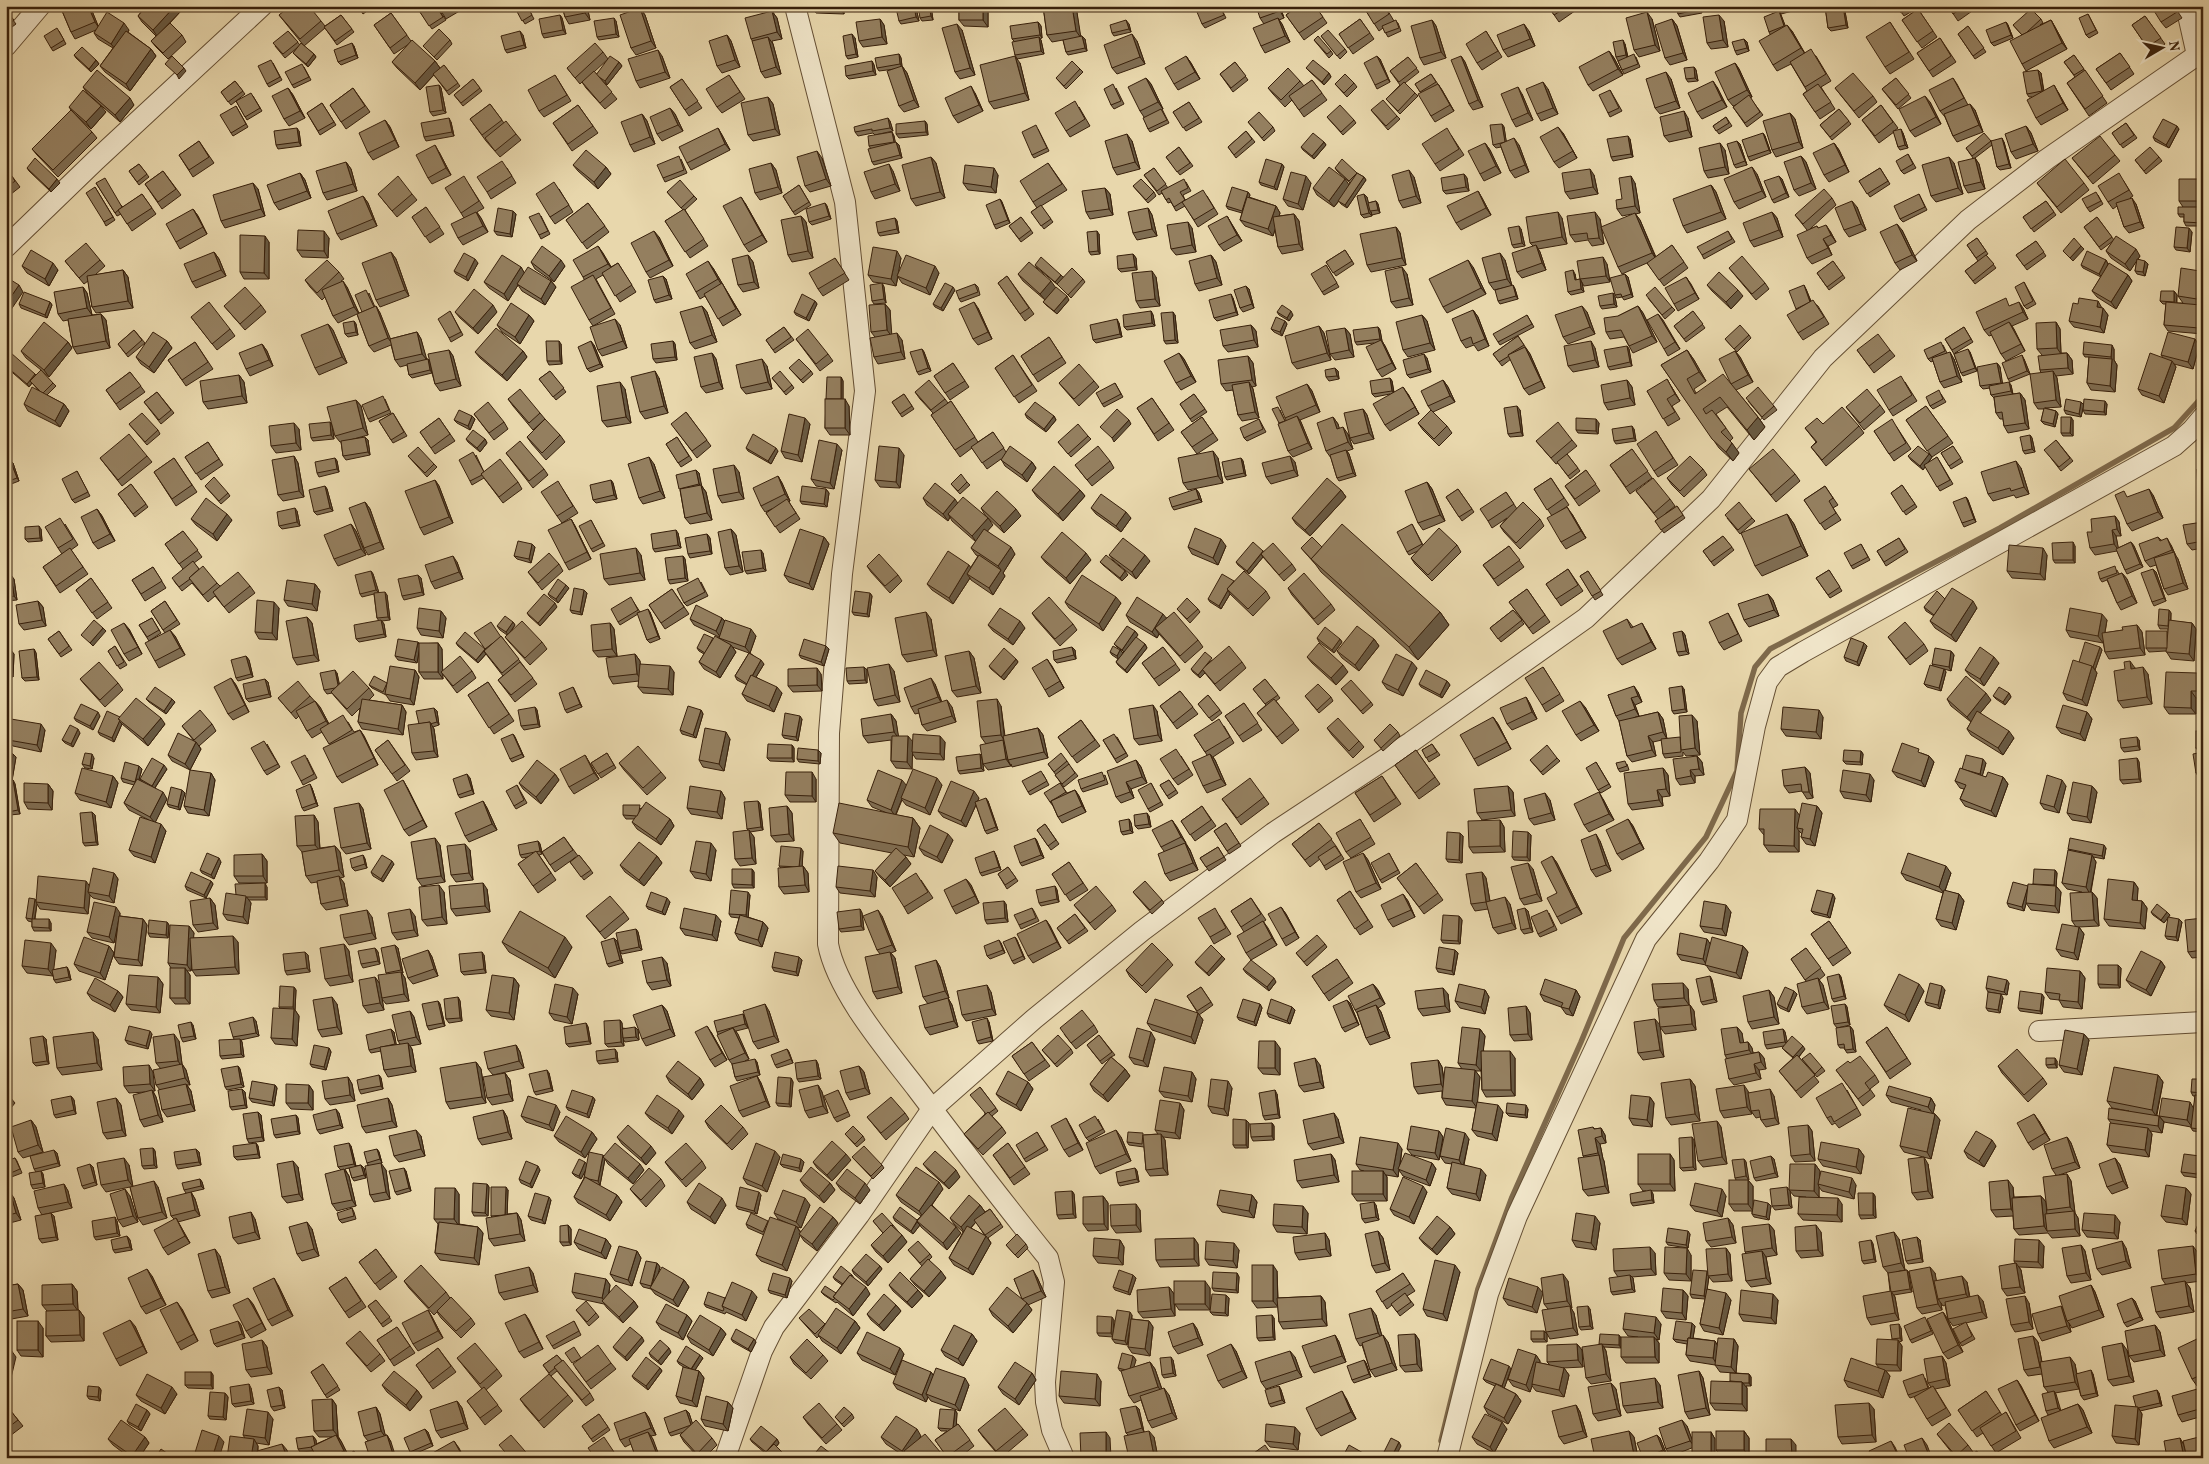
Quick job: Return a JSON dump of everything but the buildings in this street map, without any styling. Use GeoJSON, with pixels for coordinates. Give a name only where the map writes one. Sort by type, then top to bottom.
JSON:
{"type":"FeatureCollection","features":[{"type":"Feature","properties":{"kind":"street"},"geometry":{"type":"LineString","coordinates":[[6,46],[40,6]]}},
{"type":"Feature","properties":{"kind":"street"},"geometry":{"type":"LineString","coordinates":[[6,247],[95,161],[262,6]]}},
{"type":"Feature","properties":{"kind":"street"},"geometry":{"type":"LineString","coordinates":[[795,6],[845,202],[865,391],[842,574],[829,733],[828,944],[837,974],[879,1038],[1048,1258],[1054,1282],[1045,1382],[1046,1402],[1052,1430],[1064,1458]]}},
{"type":"Feature","properties":{"kind":"street"},"geometry":{"type":"LineString","coordinates":[[725,1458],[762,1351],[774,1327],[859,1215],[932,1109],[1034,1019],[1142,931],[1274,833],[1411,742],[1586,618],[1711,499],[1823,358],[1968,220],[2047,159],[2200,53],[2186,6]]}},
{"type":"Feature","properties":{"kind":"street"},"geometry":{"type":"LineString","coordinates":[[1447,1458],[1488,1294],[1517,1216],[1646,939],[1738,820],[1755,726],[1768,682],[1778,667],[2174,446],[2203,417]]}},
{"type":"Feature","properties":{"kind":"street"},"geometry":{"type":"LineString","coordinates":[[2039,1030],[2203,1022]]}},
{"type":"Feature","properties":{"kind":"waterway"},"geometry":{"type":"LineString","coordinates":[[1441,1441],[1478,1289],[1512,1197],[1581,1042],[1624,938],[1706,837],[1737,771],[1741,713],[1755,667],[1770,649],[2000,528],[2174,428],[2203,396]]}}]}
